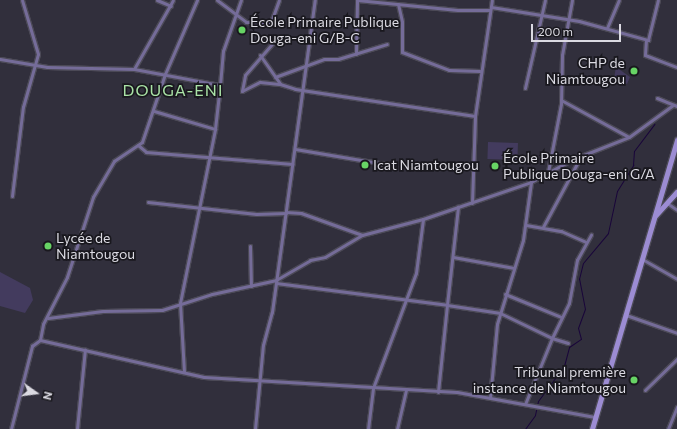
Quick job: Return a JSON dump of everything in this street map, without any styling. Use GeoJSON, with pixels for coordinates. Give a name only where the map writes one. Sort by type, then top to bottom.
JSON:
{"type":"FeatureCollection","features":[{"type":"Feature","properties":{"kind":"main road"},"geometry":{"type":"LineString","coordinates":[[592,429],[677,143]]}},
{"type":"Feature","properties":{"kind":"main road"},"geometry":{"type":"LineString","coordinates":[[656,215],[677,192]]}},
{"type":"Feature","properties":{"kind":"street"},"geometry":{"type":"LineString","coordinates":[[12,196],[23,107],[36,65],[38,51],[22,0]]}},
{"type":"Feature","properties":{"kind":"street"},"geometry":{"type":"LineString","coordinates":[[157,0],[171,6]]}},
{"type":"Feature","properties":{"kind":"street"},"geometry":{"type":"LineString","coordinates":[[134,69],[171,6],[173,0]]}},
{"type":"Feature","properties":{"kind":"street"},"geometry":{"type":"LineString","coordinates":[[11,429],[32,346],[40,340],[48,318],[67,277],[93,197],[114,161],[138,145],[154,111],[164,74],[197,0]]}},
{"type":"Feature","properties":{"kind":"street"},"geometry":{"type":"LineString","coordinates":[[217,0],[246,22],[271,22],[280,0]]}},
{"type":"Feature","properties":{"kind":"street"},"geometry":{"type":"LineString","coordinates":[[184,372],[180,302],[208,159],[216,129],[223,51],[241,0]]}},
{"type":"Feature","properties":{"kind":"street"},"geometry":{"type":"LineString","coordinates":[[255,429],[264,344],[276,282],[315,0]]}},
{"type":"Feature","properties":{"kind":"street"},"geometry":{"type":"LineString","coordinates":[[356,54],[357,0],[398,4],[491,8],[539,14],[607,28],[646,40]]}},
{"type":"Feature","properties":{"kind":"street"},"geometry":{"type":"LineString","coordinates":[[472,204],[475,116],[480,71],[492,0]]}},
{"type":"Feature","properties":{"kind":"street"},"geometry":{"type":"LineString","coordinates":[[525,88],[539,14],[545,0]]}},
{"type":"Feature","properties":{"kind":"street"},"geometry":{"type":"LineString","coordinates":[[548,172],[561,100],[562,55],[572,0]]}},
{"type":"Feature","properties":{"kind":"street"},"geometry":{"type":"LineString","coordinates":[[607,28],[619,0]]}},
{"type":"Feature","properties":{"kind":"street"},"geometry":{"type":"LineString","coordinates":[[658,0],[646,40],[645,55],[677,67]]}},
{"type":"Feature","properties":{"kind":"street"},"geometry":{"type":"LineString","coordinates":[[398,4],[402,22],[402,52],[449,70],[480,71]]}},
{"type":"Feature","properties":{"kind":"street"},"geometry":{"type":"LineString","coordinates":[[272,44],[260,55],[245,74],[242,91],[267,81],[302,90],[475,116]]}},
{"type":"Feature","properties":{"kind":"street"},"geometry":{"type":"LineString","coordinates":[[275,77],[387,44]]}},
{"type":"Feature","properties":{"kind":"street"},"geometry":{"type":"LineString","coordinates":[[260,55],[280,84]]}},
{"type":"Feature","properties":{"kind":"street"},"geometry":{"type":"LineString","coordinates":[[0,59],[36,65],[134,69],[220,85]]}},
{"type":"Feature","properties":{"kind":"street"},"geometry":{"type":"LineString","coordinates":[[657,98],[675,106]]}},
{"type":"Feature","properties":{"kind":"street"},"geometry":{"type":"LineString","coordinates":[[561,100],[629,137]]}},
{"type":"Feature","properties":{"kind":"street"},"geometry":{"type":"LineString","coordinates":[[276,282],[310,260],[325,257],[362,235],[472,204],[531,182],[581,156],[629,137],[675,106]]}},
{"type":"Feature","properties":{"kind":"street"},"geometry":{"type":"LineString","coordinates":[[154,111],[216,129]]}},
{"type":"Feature","properties":{"kind":"street"},"geometry":{"type":"LineString","coordinates":[[138,145],[146,152],[208,159],[293,164]]}},
{"type":"Feature","properties":{"kind":"street"},"geometry":{"type":"LineString","coordinates":[[295,149],[391,165]]}},
{"type":"Feature","properties":{"kind":"street"},"geometry":{"type":"LineString","coordinates":[[543,227],[581,156]]}},
{"type":"Feature","properties":{"kind":"street"},"geometry":{"type":"LineString","coordinates":[[490,398],[500,313],[526,225],[531,182]]}},
{"type":"Feature","properties":{"kind":"street"},"geometry":{"type":"LineString","coordinates":[[148,202],[256,214],[301,213],[362,235]]}},
{"type":"Feature","properties":{"kind":"street"},"geometry":{"type":"LineString","coordinates":[[667,203],[677,210]]}},
{"type":"Feature","properties":{"kind":"street"},"geometry":{"type":"LineString","coordinates":[[438,392],[458,208]]}},
{"type":"Feature","properties":{"kind":"street"},"geometry":{"type":"LineString","coordinates":[[368,429],[373,388],[407,301],[416,273],[422,219]]}},
{"type":"Feature","properties":{"kind":"street"},"geometry":{"type":"LineString","coordinates":[[526,225],[543,227],[586,242]]}},
{"type":"Feature","properties":{"kind":"street"},"geometry":{"type":"LineString","coordinates":[[525,404],[561,317],[569,304],[577,260],[591,235]]}},
{"type":"Feature","properties":{"kind":"street"},"geometry":{"type":"LineString","coordinates":[[250,246],[251,286]]}},
{"type":"Feature","properties":{"kind":"street"},"geometry":{"type":"LineString","coordinates":[[453,256],[514,268]]}},
{"type":"Feature","properties":{"kind":"street"},"geometry":{"type":"LineString","coordinates":[[642,259],[677,279]]}},
{"type":"Feature","properties":{"kind":"street"},"geometry":{"type":"LineString","coordinates":[[48,318],[102,311],[162,310],[180,302],[276,282],[500,313],[552,338],[568,343]]}},
{"type":"Feature","properties":{"kind":"street"},"geometry":{"type":"LineString","coordinates":[[505,294],[561,317]]}},
{"type":"Feature","properties":{"kind":"street"},"geometry":{"type":"LineString","coordinates":[[626,315],[677,333]]}},
{"type":"Feature","properties":{"kind":"street"},"geometry":{"type":"LineString","coordinates":[[40,340],[184,372],[261,380],[438,392],[490,398],[595,417]]}},
{"type":"Feature","properties":{"kind":"street"},"geometry":{"type":"LineString","coordinates":[[77,429],[85,350]]}},
{"type":"Feature","properties":{"kind":"street"},"geometry":{"type":"LineString","coordinates":[[645,390],[677,359]]}},
{"type":"Feature","properties":{"kind":"street"},"geometry":{"type":"LineString","coordinates":[[397,429],[406,390]]}},
{"type":"Feature","properties":{"kind":"street"},"geometry":{"type":"LineString","coordinates":[[668,429],[677,407]]}},
{"type":"Feature","properties":{"kind":"shaded area"},"geometry":{"type":"Polygon","coordinates":[[[616,67],[630,77],[627,84],[614,78],[616,67]]]}},
{"type":"Feature","properties":{"kind":"shaded area"},"geometry":{"type":"Polygon","coordinates":[[[488,142],[518,143],[517,160],[487,159],[488,142]]]}},
{"type":"Feature","properties":{"kind":"shaded area"},"geometry":{"type":"Polygon","coordinates":[[[0,272],[30,288],[33,300],[25,313],[0,306],[0,272]]]}},
{"type":"Feature","properties":{"kind":"waterway"},"geometry":{"type":"LineString","coordinates":[[525,429],[535,415],[538,401],[564,366],[569,347],[581,339],[578,328],[585,309],[579,279],[583,263],[608,233],[617,191],[633,165],[634,151],[654,124]]}},
{"type":"Feature","properties":{"kind":"place","name":"École Primaire Publique Douga-eni G/B-C"},"geometry":{"type":"Point","coordinates":[242,30]}},
{"type":"Feature","properties":{"kind":"place","name":"CHP de Niamtougou"},"geometry":{"type":"Point","coordinates":[634,71]}},
{"type":"Feature","properties":{"kind":"place","name":"Icat Niamtougou"},"geometry":{"type":"Point","coordinates":[365,165]}},
{"type":"Feature","properties":{"kind":"place","name":"École Primaire Publique Douga-eni G/A"},"geometry":{"type":"Point","coordinates":[495,166]}},
{"type":"Feature","properties":{"kind":"place","name":"Lycée de Niamtougou"},"geometry":{"type":"Point","coordinates":[48,246]}},
{"type":"Feature","properties":{"kind":"place","name":"Tribunal première instance de Niamtougou"},"geometry":{"type":"Point","coordinates":[634,380]}},
{"type":"Feature","properties":{"kind":"district","name":"DOUGA-ENI"},"geometry":{"type":"Point","coordinates":[173,90]}}]}
